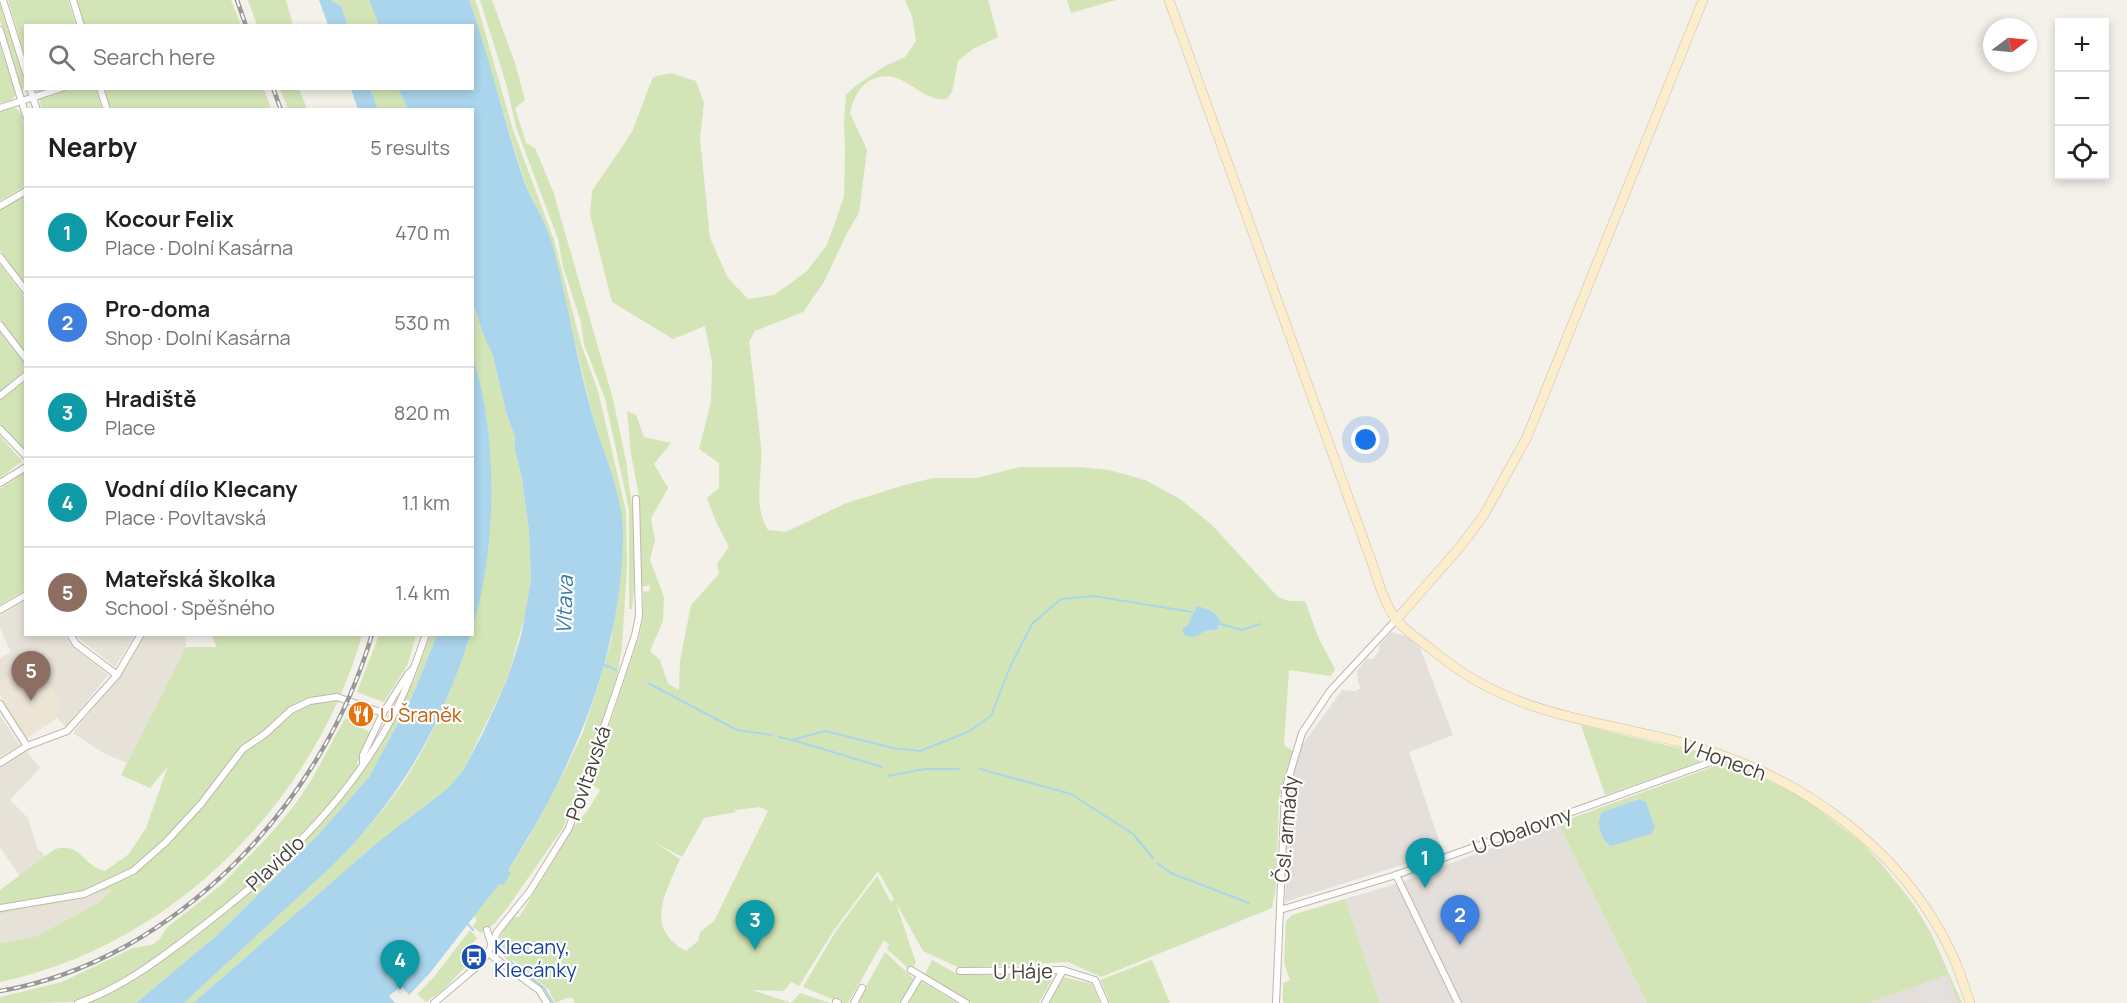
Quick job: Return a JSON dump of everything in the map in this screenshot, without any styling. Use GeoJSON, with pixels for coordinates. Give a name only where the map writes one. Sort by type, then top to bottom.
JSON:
{"type":"FeatureCollection","features":[{"type":"Feature","properties":{"kind":"street"},"geometry":{"type":"LineString","coordinates":[[3,0],[24,67]]}},
{"type":"Feature","properties":{"kind":"street"},"geometry":{"type":"LineString","coordinates":[[73,0],[80,24]]}},
{"type":"Feature","properties":{"kind":"street"},"geometry":{"type":"LineString","coordinates":[[1169,0],[1368,552],[1396,620],[1460,547],[1484,514],[1527,437],[1703,0]]}},
{"type":"Feature","properties":{"kind":"street"},"geometry":{"type":"LineString","coordinates":[[0,30],[24,110]]}},
{"type":"Feature","properties":{"kind":"street"},"geometry":{"type":"LineString","coordinates":[[31,90],[36,108]]}},
{"type":"Feature","properties":{"kind":"street"},"geometry":{"type":"LineString","coordinates":[[0,108],[56,90]]}},
{"type":"Feature","properties":{"kind":"street"},"geometry":{"type":"LineString","coordinates":[[101,90],[106,108]]}},
{"type":"Feature","properties":{"kind":"street"},"geometry":{"type":"LineString","coordinates":[[0,206],[24,192]]}},
{"type":"Feature","properties":{"kind":"street"},"geometry":{"type":"LineString","coordinates":[[0,257],[24,288]]}},
{"type":"Feature","properties":{"kind":"street"},"geometry":{"type":"LineString","coordinates":[[0,325],[24,356]]}},
{"type":"Feature","properties":{"kind":"street"},"geometry":{"type":"LineString","coordinates":[[0,396],[24,377]]}},
{"type":"Feature","properties":{"kind":"street"},"geometry":{"type":"LineString","coordinates":[[0,429],[24,454]]}},
{"type":"Feature","properties":{"kind":"street"},"geometry":{"type":"LineString","coordinates":[[0,483],[24,468]]}},
{"type":"Feature","properties":{"kind":"street","name":"Povltavská"},"geometry":{"type":"LineString","coordinates":[[435,1003],[480,964],[497,932],[530,891],[569,828],[632,646],[639,616],[636,499]]}},
{"type":"Feature","properties":{"kind":"street"},"geometry":{"type":"LineString","coordinates":[[0,610],[24,596]]}},
{"type":"Feature","properties":{"kind":"street","name":"V Honech"},"geometry":{"type":"LineString","coordinates":[[1396,620],[1454,668],[1479,683],[1520,702],[1560,716],[1678,742],[1729,756],[1770,774],[1813,798],[1868,841],[1900,875],[1928,913],[1951,951],[1970,1003]]}},
{"type":"Feature","properties":{"kind":"street","name":"Čsl. armády"},"geometry":{"type":"LineString","coordinates":[[1276,1003],[1285,790],[1302,733],[1330,691],[1396,620]]}},
{"type":"Feature","properties":{"kind":"street"},"geometry":{"type":"LineString","coordinates":[[71,636],[76,644],[117,675]]}},
{"type":"Feature","properties":{"kind":"street"},"geometry":{"type":"LineString","coordinates":[[0,763],[27,746],[67,731],[117,675],[140,636]]}},
{"type":"Feature","properties":{"kind":"street","name":"Plavidlo"},"geometry":{"type":"LineString","coordinates":[[78,1003],[123,983],[166,954],[257,882],[324,816],[363,765],[387,728],[415,668],[425,636]]}},
{"type":"Feature","properties":{"kind":"street","name":"Plavidlo"},"geometry":{"type":"LineString","coordinates":[[363,765],[363,755],[383,713],[408,674],[415,668]]}},
{"type":"Feature","properties":{"kind":"street"},"geometry":{"type":"LineString","coordinates":[[0,908],[84,894],[133,871],[201,804],[243,749],[265,734],[291,710],[310,701],[337,697],[383,713]]}},
{"type":"Feature","properties":{"kind":"street"},"geometry":{"type":"LineString","coordinates":[[0,704],[27,746]]}},
{"type":"Feature","properties":{"kind":"street","name":"U Obalovny"},"geometry":{"type":"LineString","coordinates":[[1280,909],[1396,875],[1729,756]]}},
{"type":"Feature","properties":{"kind":"street"},"geometry":{"type":"LineString","coordinates":[[1396,875],[1458,1003]]}},
{"type":"Feature","properties":{"kind":"street"},"geometry":{"type":"LineString","coordinates":[[487,930],[491,943]]}},
{"type":"Feature","properties":{"kind":"street"},"geometry":{"type":"LineString","coordinates":[[488,952],[539,990],[547,1003]]}},
{"type":"Feature","properties":{"kind":"street"},"geometry":{"type":"LineString","coordinates":[[911,970],[966,1003]]}},
{"type":"Feature","properties":{"kind":"street"},"geometry":{"type":"LineString","coordinates":[[1045,1003],[1063,970]]}},
{"type":"Feature","properties":{"kind":"street","name":"U Háje"},"geometry":{"type":"LineString","coordinates":[[960,971],[1063,970],[1095,980],[1105,1003]]}},
{"type":"Feature","properties":{"kind":"street"},"geometry":{"type":"LineString","coordinates":[[904,1003],[920,976]]}},
{"type":"Feature","properties":{"kind":"street"},"geometry":{"type":"LineString","coordinates":[[854,1003],[862,988]]}},
{"type":"Feature","properties":{"kind":"shaded area"},"geometry":{"type":"Polygon","coordinates":[[[24,602],[24,636],[65,636],[77,650],[108,675],[66,727],[54,715],[56,695],[34,668],[0,682],[0,658],[11,652],[0,628],[0,616],[24,602]]]}},
{"type":"Feature","properties":{"kind":"shaded area"},"geometry":{"type":"Polygon","coordinates":[[[1391,632],[1406,636],[1420,648],[1453,735],[1409,752],[1443,852],[1285,902],[1289,783],[1301,747],[1342,690],[1355,691],[1361,688],[1357,671],[1366,659],[1373,659],[1379,651],[1379,646],[1391,632]]]}},
{"type":"Feature","properties":{"kind":"shaded area"},"geometry":{"type":"Polygon","coordinates":[[[76,636],[134,636],[115,667],[76,636]]]}},
{"type":"Feature","properties":{"kind":"shaded area"},"geometry":{"type":"Polygon","coordinates":[[[143,636],[185,636],[186,647],[127,763],[105,754],[73,733],[122,673],[143,636]]]}},
{"type":"Feature","properties":{"kind":"shaded area"},"geometry":{"type":"Polygon","coordinates":[[[34,668],[56,695],[61,708],[54,714],[57,718],[26,739],[5,708],[0,694],[0,682],[34,668]]]}},
{"type":"Feature","properties":{"kind":"shaded area"},"geometry":{"type":"Polygon","coordinates":[[[0,715],[20,745],[0,757],[0,715]]]}},
{"type":"Feature","properties":{"kind":"shaded area"},"geometry":{"type":"Polygon","coordinates":[[[26,751],[40,768],[10,800],[28,818],[37,848],[46,857],[20,876],[0,847],[0,768],[26,751]]]}},
{"type":"Feature","properties":{"kind":"shaded area"},"geometry":{"type":"Polygon","coordinates":[[[1558,823],[1647,1003],[1380,1003],[1345,899],[1399,883],[1558,823]]]}},
{"type":"Feature","properties":{"kind":"shaded area"},"geometry":{"type":"Polygon","coordinates":[[[114,888],[98,903],[37,936],[0,943],[0,914],[65,902],[114,888]]]}},
{"type":"Feature","properties":{"kind":"shaded area"},"geometry":{"type":"Polygon","coordinates":[[[1948,975],[1958,1003],[1868,1003],[1948,975]]]}},
{"type":"Feature","properties":{"kind":"shaded area"},"geometry":{"type":"Polygon","coordinates":[[[1942,980],[1951,1003],[1925,1003],[1921,992],[1923,987],[1935,981],[1940,985],[1942,980]]]}},
{"type":"Feature","properties":{"kind":"green space"},"geometry":{"type":"Polygon","coordinates":[[[0,0],[24,78],[24,88],[22,89],[0,20],[0,0]]]}},
{"type":"Feature","properties":{"kind":"green space"},"geometry":{"type":"Polygon","coordinates":[[[8,0],[68,0],[76,24],[24,24],[24,53],[8,0]]]}},
{"type":"Feature","properties":{"kind":"green space"},"geometry":{"type":"Polygon","coordinates":[[[74,0],[231,0],[241,24],[84,24],[74,0]]]}},
{"type":"Feature","properties":{"kind":"green space"},"geometry":{"type":"Polygon","coordinates":[[[248,0],[286,0],[293,24],[257,24],[248,0]]]}},
{"type":"Feature","properties":{"kind":"green space"},"geometry":{"type":"Polygon","coordinates":[[[330,0],[369,0],[379,24],[348,24],[341,6],[330,0]]]}},
{"type":"Feature","properties":{"kind":"green space"},"geometry":{"type":"Polygon","coordinates":[[[469,0],[475,0],[479,11],[513,130],[554,240],[581,344],[598,391],[626,511],[627,567],[618,672],[592,753],[563,828],[508,907],[494,924],[481,933],[473,927],[477,920],[474,916],[499,883],[504,885],[511,873],[508,870],[528,839],[565,770],[583,732],[604,666],[612,637],[618,495],[592,414],[550,237],[525,183],[469,0]]]}},
{"type":"Feature","properties":{"kind":"green space"},"geometry":{"type":"Polygon","coordinates":[[[480,0],[492,0],[515,63],[525,100],[515,108],[526,143],[535,148],[553,191],[613,399],[626,461],[634,521],[635,579],[632,609],[629,609],[629,510],[605,399],[584,344],[581,322],[563,267],[558,239],[516,127],[507,87],[480,0]]]}},
{"type":"Feature","properties":{"kind":"green space"},"geometry":{"type":"Polygon","coordinates":[[[905,0],[988,0],[998,37],[973,49],[958,61],[952,92],[947,99],[928,95],[893,77],[884,76],[873,79],[860,89],[850,113],[867,150],[859,213],[824,282],[803,312],[755,331],[749,342],[761,448],[760,510],[768,530],[786,532],[844,504],[933,478],[977,478],[1020,467],[1078,467],[1109,470],[1145,480],[1180,499],[1212,525],[1278,597],[1289,601],[1305,601],[1319,639],[1335,669],[1331,676],[1289,670],[1284,745],[1293,751],[1279,797],[1276,887],[1272,908],[1101,977],[1068,962],[960,968],[923,951],[896,903],[916,963],[910,970],[887,949],[889,945],[884,940],[848,1003],[842,1003],[803,987],[836,931],[877,876],[891,902],[894,899],[878,871],[834,930],[799,986],[791,982],[784,991],[752,990],[791,1003],[574,1003],[573,998],[567,998],[555,1003],[549,990],[513,960],[511,963],[499,945],[501,934],[514,917],[519,917],[575,825],[588,810],[600,790],[590,783],[640,634],[643,618],[643,591],[649,592],[650,585],[642,587],[641,583],[639,496],[631,454],[627,411],[636,415],[644,437],[671,443],[654,464],[668,488],[651,518],[655,540],[650,560],[664,597],[663,621],[650,651],[660,660],[668,684],[679,690],[680,661],[691,605],[719,574],[717,564],[729,547],[707,498],[719,488],[719,463],[699,449],[711,402],[712,362],[705,326],[673,339],[612,302],[590,214],[592,191],[632,132],[653,77],[671,73],[696,81],[704,103],[700,138],[710,238],[728,278],[748,299],[774,295],[806,272],[827,245],[844,197],[846,95],[885,66],[905,57],[916,41],[912,16],[905,0]],[[1198,606],[1187,626],[1182,630],[1194,637],[1206,631],[1219,629],[1218,616],[1211,610],[1198,606]],[[733,805],[736,812],[704,818],[682,857],[654,842],[680,859],[664,897],[662,920],[665,931],[673,942],[686,951],[698,941],[700,932],[714,921],[768,811],[760,807],[736,810],[733,805]]]}},
{"type":"Feature","properties":{"kind":"green space"},"geometry":{"type":"Polygon","coordinates":[[[1067,0],[1116,0],[1071,13],[1067,0]]]}},
{"type":"Feature","properties":{"kind":"green space"},"geometry":{"type":"Polygon","coordinates":[[[0,45],[16,95],[11,100],[0,103],[0,45]]]}},
{"type":"Feature","properties":{"kind":"green space"},"geometry":{"type":"Polygon","coordinates":[[[36,90],[96,90],[102,108],[42,108],[36,90]]]}},
{"type":"Feature","properties":{"kind":"green space"},"geometry":{"type":"Polygon","coordinates":[[[103,90],[264,90],[271,108],[108,108],[103,90]]]}},
{"type":"Feature","properties":{"kind":"green space"},"geometry":{"type":"Polygon","coordinates":[[[280,90],[299,90],[307,108],[288,108],[280,90]]]}},
{"type":"Feature","properties":{"kind":"green space"},"geometry":{"type":"Polygon","coordinates":[[[370,90],[398,90],[408,108],[378,108],[370,90]]]}},
{"type":"Feature","properties":{"kind":"green space"},"geometry":{"type":"Polygon","coordinates":[[[15,108],[23,121],[24,187],[0,201],[0,112],[15,108]]]}},
{"type":"Feature","properties":{"kind":"green space"},"geometry":{"type":"Polygon","coordinates":[[[24,196],[24,284],[0,250],[0,210],[24,196]]]}},
{"type":"Feature","properties":{"kind":"green space"},"geometry":{"type":"Polygon","coordinates":[[[0,264],[24,297],[24,353],[0,319],[0,264]]]}},
{"type":"Feature","properties":{"kind":"green space"},"geometry":{"type":"Polygon","coordinates":[[[474,306],[493,356],[506,412],[515,437],[515,450],[522,478],[529,531],[531,581],[527,608],[507,680],[464,769],[448,788],[378,842],[193,1003],[184,1003],[335,862],[367,828],[397,792],[436,722],[458,671],[470,636],[474,636],[474,621],[489,527],[489,447],[483,397],[474,361],[474,306]]]}},
{"type":"Feature","properties":{"kind":"green space"},"geometry":{"type":"Polygon","coordinates":[[[0,328],[24,360],[24,373],[0,393],[0,328]]]}},
{"type":"Feature","properties":{"kind":"green space"},"geometry":{"type":"Polygon","coordinates":[[[24,379],[24,450],[0,424],[0,399],[24,379]]]}},
{"type":"Feature","properties":{"kind":"green space"},"geometry":{"type":"Polygon","coordinates":[[[0,436],[22,461],[0,478],[0,436]]]}},
{"type":"Feature","properties":{"kind":"green space"},"geometry":{"type":"Polygon","coordinates":[[[24,473],[24,591],[0,605],[0,489],[24,473]]]}},
{"type":"Feature","properties":{"kind":"green space"},"geometry":{"type":"Polygon","coordinates":[[[212,636],[362,636],[340,696],[310,755],[272,809],[228,858],[178,900],[123,936],[63,964],[0,982],[0,943],[37,936],[98,903],[113,889],[65,902],[0,914],[0,890],[55,849],[64,848],[76,851],[91,864],[105,871],[129,854],[146,828],[168,766],[150,788],[121,775],[186,647],[217,647],[212,636]]]}},
{"type":"Feature","properties":{"kind":"green space"},"geometry":{"type":"Polygon","coordinates":[[[379,636],[416,636],[408,664],[384,702],[357,692],[379,636]]]}},
{"type":"Feature","properties":{"kind":"green space"},"geometry":{"type":"Polygon","coordinates":[[[430,636],[437,636],[412,697],[369,777],[318,835],[216,936],[136,1003],[86,1003],[118,989],[197,936],[309,835],[366,767],[414,680],[430,636]]]}},
{"type":"Feature","properties":{"kind":"green space"},"geometry":{"type":"Polygon","coordinates":[[[345,718],[369,732],[377,720],[357,763],[359,768],[288,847],[210,918],[134,973],[95,995],[73,1002],[0,1003],[0,997],[62,982],[133,948],[152,945],[160,939],[166,928],[220,886],[266,839],[294,806],[312,779],[345,718]]]}},
{"type":"Feature","properties":{"kind":"green space"},"geometry":{"type":"Polygon","coordinates":[[[1581,725],[1700,753],[1699,762],[1605,795],[1581,725]]]}},
{"type":"Feature","properties":{"kind":"green space"},"geometry":{"type":"Polygon","coordinates":[[[1729,761],[1804,798],[1862,843],[1915,906],[1931,933],[1962,1003],[1958,1003],[1948,975],[1868,1003],[1647,1003],[1558,823],[1729,761]],[[1639,799],[1602,812],[1599,826],[1607,844],[1611,846],[1655,827],[1646,802],[1639,799]]]}},
{"type":"Feature","properties":{"kind":"green space"},"geometry":{"type":"Polygon","coordinates":[[[1345,899],[1380,1003],[1283,1003],[1283,983],[1290,980],[1284,963],[1286,921],[1292,915],[1345,899]]]}},
{"type":"Feature","properties":{"kind":"green space"},"geometry":{"type":"Polygon","coordinates":[[[470,930],[477,938],[466,951],[474,958],[443,990],[426,1002],[417,994],[433,978],[470,930]]]}},
{"type":"Feature","properties":{"kind":"green space"},"geometry":{"type":"Polygon","coordinates":[[[885,952],[914,979],[901,1003],[857,1003],[885,952]]]}},
{"type":"Feature","properties":{"kind":"green space"},"geometry":{"type":"Polygon","coordinates":[[[932,960],[959,975],[1048,974],[1053,978],[1039,1003],[972,1003],[952,992],[953,989],[951,991],[924,976],[932,960]]]}},
{"type":"Feature","properties":{"kind":"green space"},"geometry":{"type":"Polygon","coordinates":[[[1152,960],[1170,1003],[1110,1003],[1100,980],[1152,960]]]}},
{"type":"Feature","properties":{"kind":"green space"},"geometry":{"type":"Polygon","coordinates":[[[1063,977],[1092,984],[1100,1003],[1049,1003],[1063,977]]]}},
{"type":"Feature","properties":{"kind":"green space"},"geometry":{"type":"Polygon","coordinates":[[[920,981],[958,1003],[907,1003],[920,981]]]}},
{"type":"Feature","properties":{"kind":"green space"},"geometry":{"type":"Polygon","coordinates":[[[800,993],[830,1003],[791,1003],[800,993]]]}},
{"type":"Feature","properties":{"kind":"water"},"geometry":{"type":"Polygon","coordinates":[[[319,0],[330,0],[341,6],[348,24],[328,24],[319,0]]]}},
{"type":"Feature","properties":{"kind":"water","name":"Vltava"},"geometry":{"type":"Polygon","coordinates":[[[369,0],[469,0],[524,181],[551,240],[586,392],[620,503],[623,534],[614,624],[603,667],[573,751],[532,832],[508,870],[511,873],[504,885],[499,884],[430,973],[409,995],[401,986],[389,996],[395,1003],[193,1003],[378,842],[448,788],[464,769],[483,733],[507,680],[521,636],[531,581],[529,531],[522,478],[515,450],[515,437],[506,412],[493,356],[474,306],[474,108],[408,108],[398,90],[474,90],[474,24],[379,24],[369,0]]]}},
{"type":"Feature","properties":{"kind":"water"},"geometry":{"type":"Polygon","coordinates":[[[351,90],[370,90],[378,108],[358,108],[351,90]]]}},
{"type":"Feature","properties":{"kind":"water"},"geometry":{"type":"Polygon","coordinates":[[[474,361],[487,421],[490,456],[490,526],[481,594],[474,622],[474,361]]]}},
{"type":"Feature","properties":{"kind":"water"},"geometry":{"type":"Polygon","coordinates":[[[1198,606],[1215,614],[1220,620],[1219,629],[1206,631],[1194,637],[1184,635],[1182,629],[1187,625],[1198,606]]]}},
{"type":"Feature","properties":{"kind":"water"},"geometry":{"type":"Polygon","coordinates":[[[437,636],[470,636],[447,699],[433,729],[400,785],[359,838],[184,1003],[136,1003],[216,936],[318,835],[369,777],[412,697],[437,636]]]}},
{"type":"Feature","properties":{"kind":"water"},"geometry":{"type":"Polygon","coordinates":[[[1639,799],[1646,802],[1655,827],[1651,834],[1611,846],[1607,844],[1600,831],[1599,821],[1602,812],[1639,799]]]}},
{"type":"Feature","properties":{"kind":"waterway"},"geometry":{"type":"LineString","coordinates":[[779,737],[792,740],[825,731],[893,748],[920,751],[968,732],[991,716],[1010,667],[1032,624],[1061,599],[1094,596],[1192,612]]}},
{"type":"Feature","properties":{"kind":"waterway"},"geometry":{"type":"LineString","coordinates":[[1220,624],[1242,630],[1260,624]]}},
{"type":"Feature","properties":{"kind":"waterway"},"geometry":{"type":"LineString","coordinates":[[602,664],[616,670]]}},
{"type":"Feature","properties":{"kind":"waterway"},"geometry":{"type":"LineString","coordinates":[[648,683],[737,730],[772,735]]}},
{"type":"Feature","properties":{"kind":"waterway"},"geometry":{"type":"LineString","coordinates":[[793,740],[882,767]]}},
{"type":"Feature","properties":{"kind":"waterway"},"geometry":{"type":"LineString","coordinates":[[888,776],[925,769],[959,769]]}},
{"type":"Feature","properties":{"kind":"waterway"},"geometry":{"type":"LineString","coordinates":[[980,769],[1071,794],[1133,834],[1153,858]]}},
{"type":"Feature","properties":{"kind":"waterway"},"geometry":{"type":"LineString","coordinates":[[1157,863],[1171,873],[1249,903]]}},
{"type":"Feature","properties":{"kind":"waterway"},"geometry":{"type":"LineString","coordinates":[[467,923],[473,930]]}},
{"type":"Feature","properties":{"kind":"waterway"},"geometry":{"type":"LineString","coordinates":[[511,962],[544,988],[553,1003]]}},
{"type":"Feature","properties":{"kind":"railway"},"geometry":{"type":"LineString","coordinates":[[237,0],[245,24]]}},
{"type":"Feature","properties":{"kind":"railway"},"geometry":{"type":"LineString","coordinates":[[274,90],[280,108]]}},
{"type":"Feature","properties":{"kind":"railway"},"geometry":{"type":"LineString","coordinates":[[0,991],[65,974],[126,946],[182,909],[234,864],[280,813],[318,756],[349,696],[371,636]]}},
{"type":"Feature","properties":{"kind":"place","name":"Mateřská školka"},"geometry":{"type":"Point","coordinates":[31,701]}},
{"type":"Feature","properties":{"kind":"place","name":"U Šraněk"},"geometry":{"type":"Point","coordinates":[361,714]}},
{"type":"Feature","properties":{"kind":"place","name":"Kocour Felix"},"geometry":{"type":"Point","coordinates":[1425,888]}},
{"type":"Feature","properties":{"kind":"place","name":"Pro-doma"},"geometry":{"type":"Point","coordinates":[1460,945]}},
{"type":"Feature","properties":{"kind":"place","name":"Hradiště"},"geometry":{"type":"Point","coordinates":[755,950]}},
{"type":"Feature","properties":{"kind":"place","name":"Klecany, Klecánky"},"geometry":{"type":"Point","coordinates":[474,957]}},
{"type":"Feature","properties":{"kind":"place","name":"Vodní dílo Klecany"},"geometry":{"type":"Point","coordinates":[400,990]}}]}
